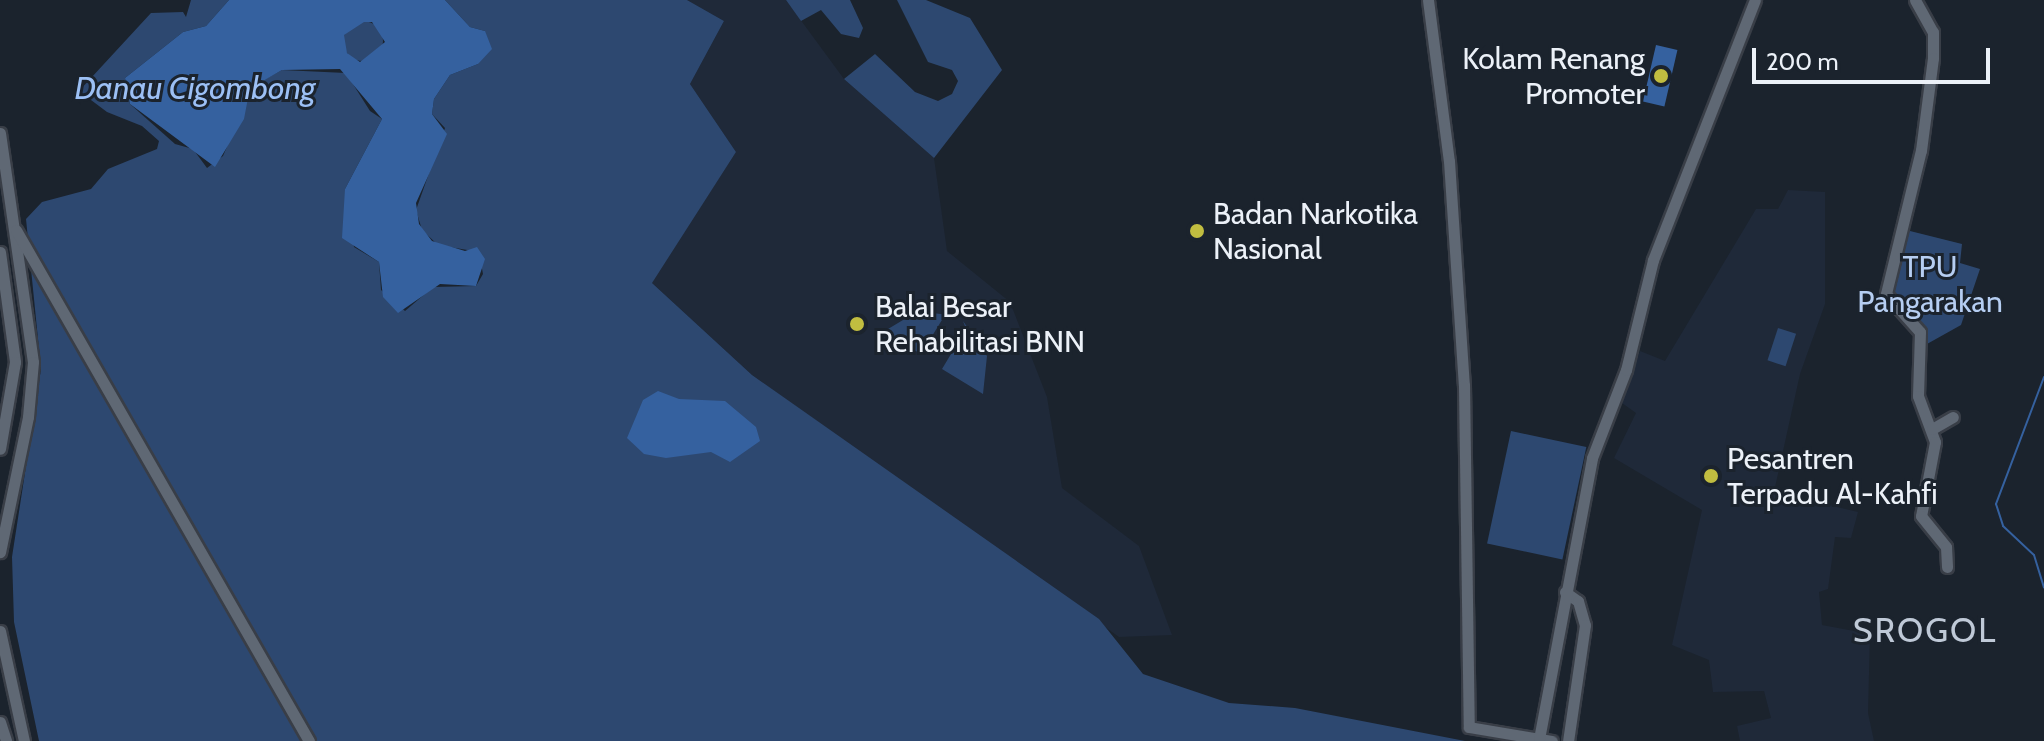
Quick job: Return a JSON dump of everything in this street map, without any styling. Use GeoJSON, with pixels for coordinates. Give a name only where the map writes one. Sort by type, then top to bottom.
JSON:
{"type":"FeatureCollection","features":[{"type":"Feature","properties":{"kind":"street"},"geometry":{"type":"LineString","coordinates":[[1428,0],[1449,161],[1464,385],[1469,727],[1546,740],[1565,592],[1592,458],[1626,370],[1650,271],[1755,0]]}},
{"type":"Feature","properties":{"kind":"street"},"geometry":{"type":"LineString","coordinates":[[1915,0],[1933,32],[1933,58],[1921,150],[1886,294],[1919,327],[1918,396],[1932,429],[1921,516],[1946,547],[1947,567]]}},
{"type":"Feature","properties":{"kind":"street"},"geometry":{"type":"LineString","coordinates":[[0,133],[16,230],[32,390],[0,552]]}},
{"type":"Feature","properties":{"kind":"street"},"geometry":{"type":"LineString","coordinates":[[16,230],[309,741]]}},
{"type":"Feature","properties":{"kind":"street"},"geometry":{"type":"LineString","coordinates":[[0,252],[15,362],[0,449]]}},
{"type":"Feature","properties":{"kind":"street"},"geometry":{"type":"LineString","coordinates":[[1932,429],[1953,417]]}},
{"type":"Feature","properties":{"kind":"street"},"geometry":{"type":"LineString","coordinates":[[1565,592],[1578,601],[1585,625],[1568,741]]}},
{"type":"Feature","properties":{"kind":"street"},"geometry":{"type":"LineString","coordinates":[[0,631],[24,741]]}},
{"type":"Feature","properties":{"kind":"street"},"geometry":{"type":"LineString","coordinates":[[0,722],[6,741]]}},
{"type":"Feature","properties":{"kind":"shaded area","name":"Balai Besar Rehabilitasi BNN"},"geometry":{"type":"Polygon","coordinates":[[[687,0],[786,0],[844,79],[934,158],[947,251],[1010,302],[1047,397],[1062,488],[1139,546],[1172,635],[1119,637],[752,375],[651,282],[736,152],[690,84],[724,21],[687,0]]]}},
{"type":"Feature","properties":{"kind":"shaded area","name":"Pesantren Terpadu Al-Kahfi"},"geometry":{"type":"Polygon","coordinates":[[[1788,190],[1825,192],[1825,304],[1800,374],[1774,492],[1858,512],[1851,538],[1835,537],[1828,589],[1819,592],[1822,625],[1870,634],[1868,713],[1874,741],[1740,741],[1737,726],[1771,718],[1764,691],[1713,692],[1709,660],[1672,645],[1702,510],[1614,458],[1636,413],[1622,403],[1640,351],[1665,361],[1756,209],[1778,209],[1788,190]]]}},
{"type":"Feature","properties":{"kind":"green space"},"geometry":{"type":"Polygon","coordinates":[[[191,0],[229,0],[206,26],[183,32],[125,78],[130,104],[175,144],[193,149],[207,168],[223,156],[248,98],[262,81],[282,70],[346,73],[370,111],[382,119],[345,189],[354,247],[379,262],[381,290],[405,311],[433,287],[476,286],[483,274],[479,252],[438,245],[422,230],[416,210],[445,128],[432,114],[434,99],[450,75],[478,64],[485,31],[470,27],[445,0],[687,0],[724,21],[690,84],[736,152],[652,283],[752,375],[1099,619],[1143,674],[1229,703],[1295,708],[1465,741],[39,741],[14,622],[12,557],[41,369],[26,219],[42,202],[91,189],[108,169],[157,149],[159,141],[142,126],[107,112],[79,91],[151,13],[183,12],[186,17],[191,0]]]}},
{"type":"Feature","properties":{"kind":"green space"},"geometry":{"type":"Polygon","coordinates":[[[786,0],[850,0],[863,28],[859,38],[841,34],[821,10],[801,21],[786,0]]]}},
{"type":"Feature","properties":{"kind":"green space"},"geometry":{"type":"Polygon","coordinates":[[[897,0],[926,0],[970,18],[1002,70],[934,158],[844,79],[875,54],[915,92],[938,101],[952,94],[958,81],[952,70],[928,62],[897,0]]]}},
{"type":"Feature","properties":{"kind":"green space"},"geometry":{"type":"Polygon","coordinates":[[[363,21],[377,27],[383,41],[377,55],[363,61],[349,55],[343,41],[349,27],[363,21]]]}},
{"type":"Feature","properties":{"kind":"green space","name":"TPU Pangarakan"},"geometry":{"type":"Polygon","coordinates":[[[1906,230],[1962,244],[1960,263],[1980,269],[1961,325],[1927,344],[1895,307],[1892,286],[1906,230]]]}},
{"type":"Feature","properties":{"kind":"green space"},"geometry":{"type":"Polygon","coordinates":[[[918,311],[955,316],[945,315],[921,354],[883,332],[918,311]]]}},
{"type":"Feature","properties":{"kind":"green space"},"geometry":{"type":"Polygon","coordinates":[[[963,321],[987,356],[983,394],[942,369],[966,329],[963,321]]]}},
{"type":"Feature","properties":{"kind":"green space"},"geometry":{"type":"Polygon","coordinates":[[[1778,328],[1796,334],[1786,366],[1767,360],[1778,328]]]}},
{"type":"Feature","properties":{"kind":"green space"},"geometry":{"type":"Polygon","coordinates":[[[1511,431],[1586,447],[1562,559],[1487,543],[1511,431]]]}},
{"type":"Feature","properties":{"kind":"water","name":"Danau Cigombong"},"geometry":{"type":"Polygon","coordinates":[[[229,0],[445,0],[470,27],[485,31],[492,49],[478,64],[450,75],[434,99],[432,114],[447,134],[416,203],[419,224],[432,241],[465,251],[477,247],[485,259],[476,286],[440,284],[398,313],[383,297],[379,262],[342,238],[345,189],[382,119],[340,69],[282,70],[263,81],[248,98],[244,119],[215,167],[130,104],[125,78],[183,32],[206,26],[229,0]],[[364,22],[344,35],[347,53],[360,62],[385,42],[372,22],[364,22]]]}},
{"type":"Feature","properties":{"kind":"water","name":"Kolam Renang Promoter"},"geometry":{"type":"Polygon","coordinates":[[[1656,45],[1677,50],[1664,106],[1643,102],[1656,45]]]}},
{"type":"Feature","properties":{"kind":"water"},"geometry":{"type":"Polygon","coordinates":[[[658,391],[679,399],[725,401],[756,427],[760,441],[730,462],[711,452],[666,458],[644,454],[627,438],[643,400],[658,391]]]}},
{"type":"Feature","properties":{"kind":"waterway"},"geometry":{"type":"LineString","coordinates":[[2044,377],[1996,504],[2003,526],[2034,555],[2044,587]]}},
{"type":"Feature","properties":{"kind":"place","name":"Kolam Renang Promoter"},"geometry":{"type":"Point","coordinates":[1661,76]}},
{"type":"Feature","properties":{"kind":"place","name":"Badan Narkotika Nasional"},"geometry":{"type":"Point","coordinates":[1197,231]}},
{"type":"Feature","properties":{"kind":"place","name":"Balai Besar Rehabilitasi BNN"},"geometry":{"type":"Point","coordinates":[857,324]}},
{"type":"Feature","properties":{"kind":"place","name":"Pesantren Terpadu Al-Kahfi"},"geometry":{"type":"Point","coordinates":[1711,476]}},
{"type":"Feature","properties":{"kind":"district","name":"SROGOL"},"geometry":{"type":"Point","coordinates":[1925,631]}}]}
